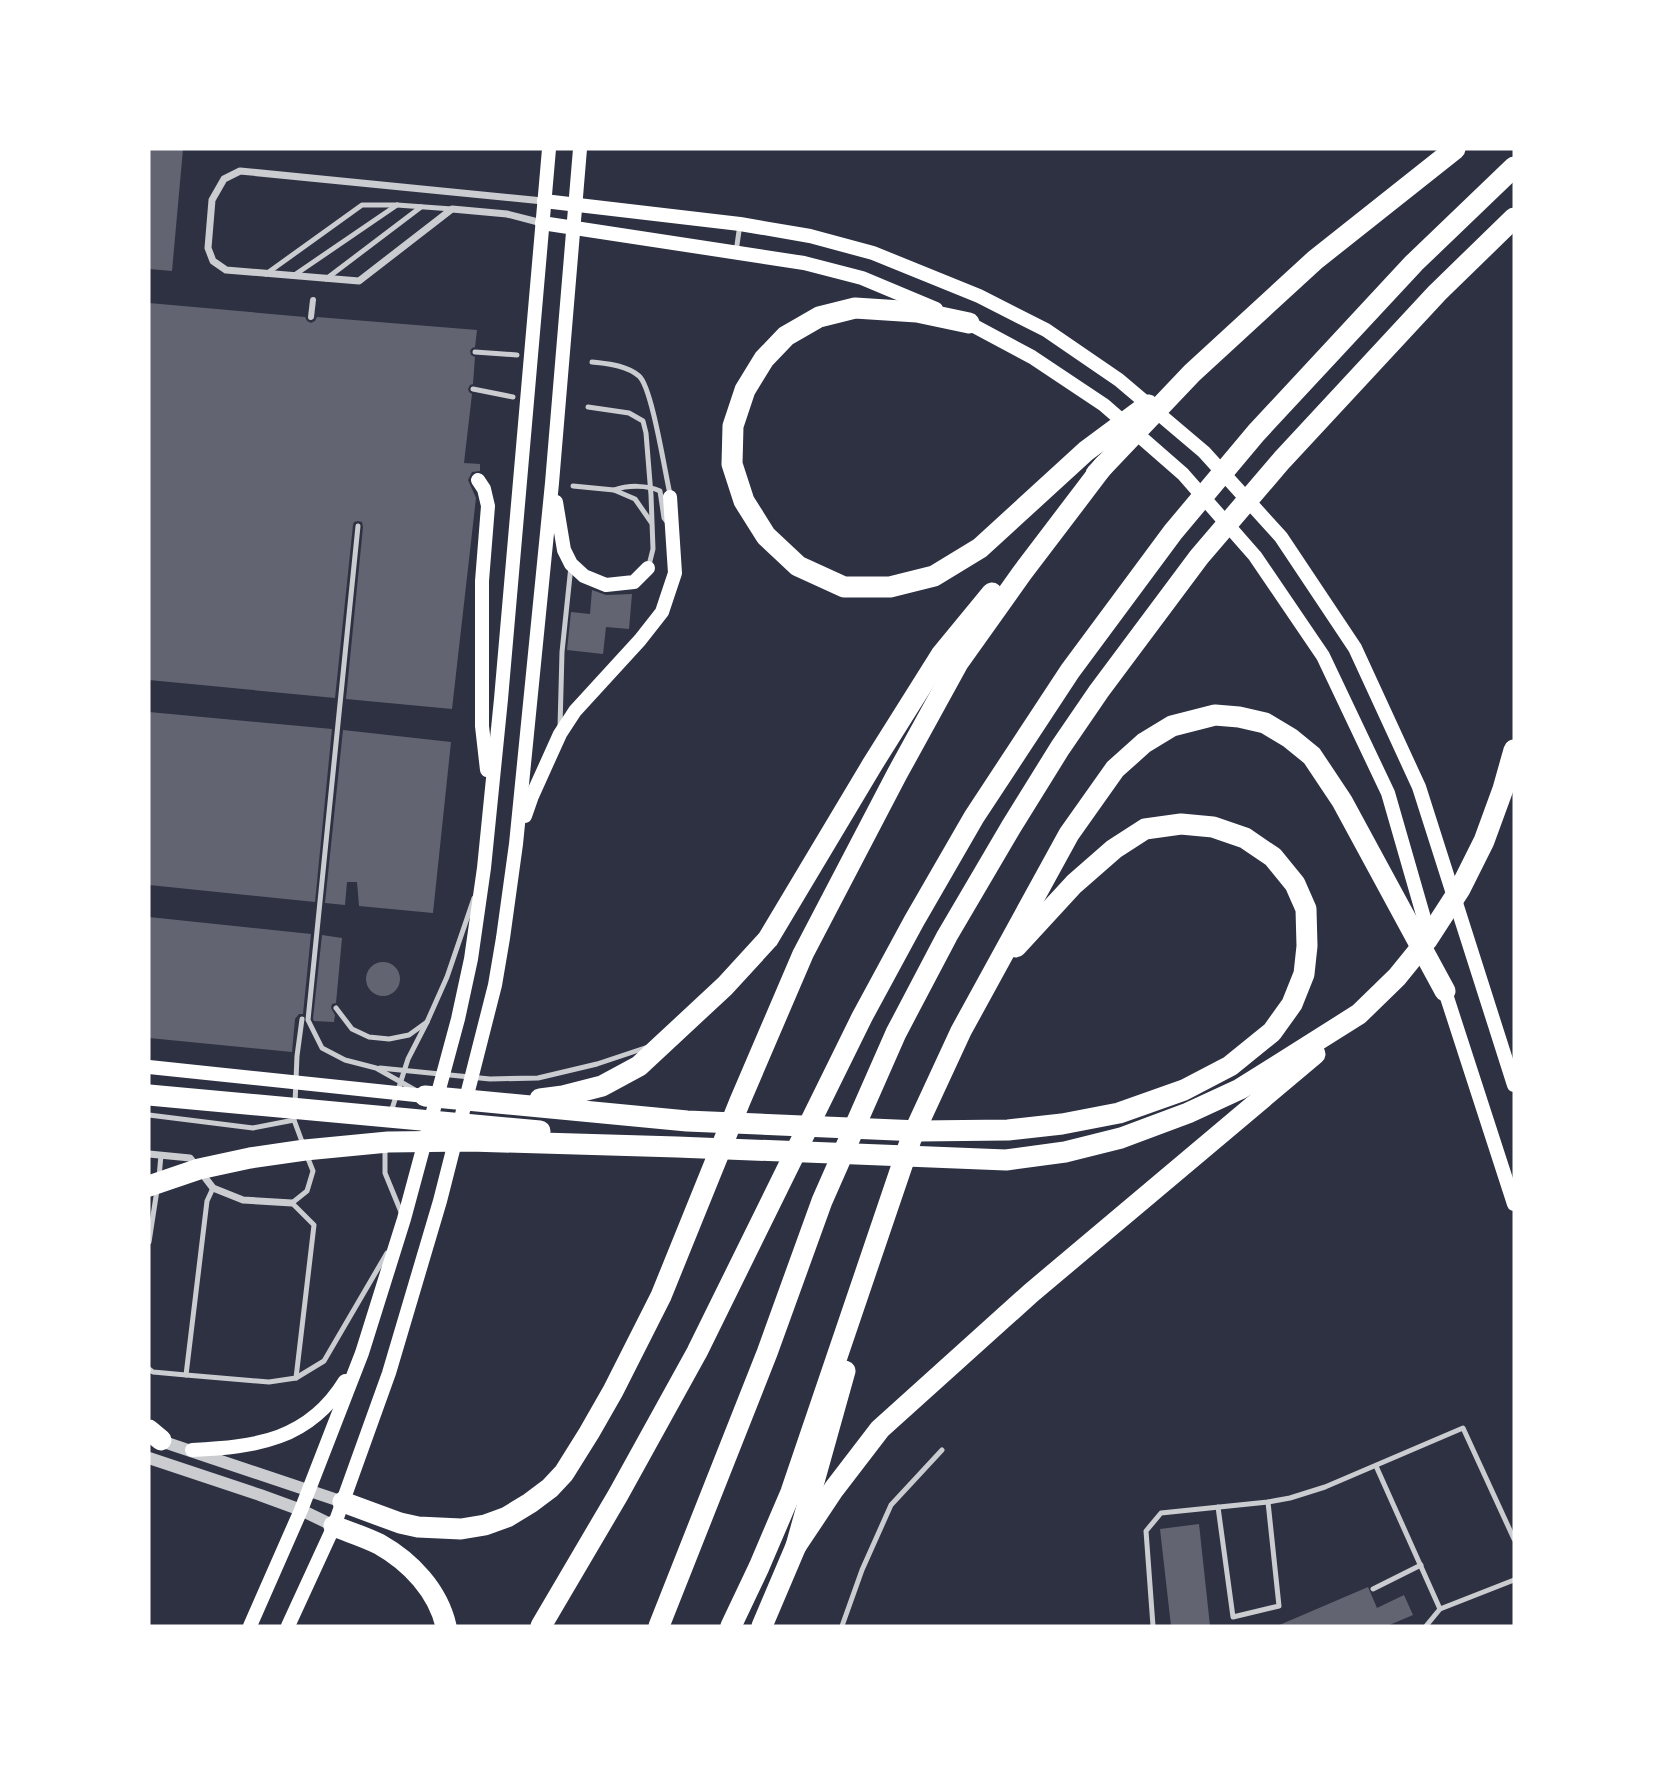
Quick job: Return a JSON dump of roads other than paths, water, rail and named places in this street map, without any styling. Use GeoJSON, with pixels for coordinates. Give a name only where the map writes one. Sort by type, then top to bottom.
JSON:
{"type":"FeatureCollection","features":[{"type":"Feature","properties":{"kind":"highway"},"geometry":{"type":"LineString","coordinates":[[507,1104],[563,1096],[602,1086],[639,1066],[725,986],[768,939],[941,655],[1033,543],[1192,373],[1315,260],[1455,149]]}},
{"type":"Feature","properties":{"kind":"highway"},"geometry":{"type":"LineString","coordinates":[[541,1626],[618,1495],[696,1352],[862,1017],[967,829],[1070,671],[1173,532],[1256,433],[1414,263],[1514,167]]}},
{"type":"Feature","properties":{"kind":"highway"},"geometry":{"type":"LineString","coordinates":[[659,1626],[767,1353],[822,1201],[897,1033],[947,936],[1060,748],[1099,691],[1199,558],[1282,460],[1437,293],[1514,218]]}},
{"type":"Feature","properties":{"kind":"highway"},"geometry":{"type":"LineString","coordinates":[[970,323],[917,312],[855,308],[819,317],[786,336],[764,359],[745,390],[733,426],[732,464],[744,501],[766,536],[798,566],[844,587],[890,587],[934,576],[980,548],[1086,451],[1192,373]]}},
{"type":"Feature","properties":{"kind":"highway"},"geometry":{"type":"LineString","coordinates":[[343,1502],[400,1523],[418,1527],[461,1529],[485,1525],[507,1517],[550,1488],[564,1473],[613,1391],[661,1296],[803,954],[903,762],[958,663],[1104,465]]}},
{"type":"Feature","properties":{"kind":"highway"},"geometry":{"type":"LineString","coordinates":[[731,1626],[760,1567],[791,1492],[911,1139],[961,1031],[1069,834],[1115,769],[1144,743],[1172,726],[1215,715],[1265,723],[1312,756],[1342,801],[1445,991]]}},
{"type":"Feature","properties":{"kind":"highway"},"geometry":{"type":"LineString","coordinates":[[796,1546],[834,1489],[880,1429],[1031,1293],[1302,1066],[1397,977],[1427,940],[1460,889],[1484,841],[1514,750]]}},
{"type":"Feature","properties":{"kind":"highway"},"geometry":{"type":"LineString","coordinates":[[425,1096],[687,1121],[919,1131],[1008,1130],[1048,1126],[1119,1112],[1184,1090],[1230,1066],[1272,1032],[1292,1004],[1304,974],[1307,946],[1306,909],[1295,884],[1273,857],[1245,838],[1213,827],[1181,824],[1145,829],[1114,849],[1074,884],[993,973]]}},
{"type":"Feature","properties":{"kind":"highway"},"geometry":{"type":"LineString","coordinates":[[149,1095],[526,1137],[677,1147],[1006,1160],[1065,1152],[1121,1138],[1188,1113],[1240,1089],[1359,1014]]}},
{"type":"Feature","properties":{"kind":"highway"},"geometry":{"type":"LineString","coordinates":[[149,1186],[166,1179],[250,1158],[305,1150],[388,1142],[526,1137]]}},
{"type":"Feature","properties":{"kind":"highway"},"geometry":{"type":"LineString","coordinates":[[762,1626],[796,1546],[844,1380],[867,1273]]}},
{"type":"Feature","properties":{"kind":"highway"},"geometry":{"type":"LineString","coordinates":[[334,1526],[379,1544],[419,1575],[433,1593],[446,1626]]}},
{"type":"Feature","properties":{"kind":"main road"},"geometry":{"type":"LineString","coordinates":[[250,1626],[301,1510],[362,1353],[404,1219],[458,1019],[471,959],[484,869],[502,685],[549,149]]}},
{"type":"Feature","properties":{"kind":"main road"},"geometry":{"type":"LineString","coordinates":[[288,1626],[334,1526],[389,1373],[443,1188],[495,985],[516,844],[552,483],[580,149]]}},
{"type":"Feature","properties":{"kind":"main road"},"geometry":{"type":"LineString","coordinates":[[544,201],[740,224],[810,236],[873,253],[979,296],[1046,330],[1119,380],[1204,452],[1281,537],[1355,648],[1419,787],[1514,1085]]}},
{"type":"Feature","properties":{"kind":"main road"},"geometry":{"type":"LineString","coordinates":[[542,223],[804,263],[862,278],[970,323],[1032,357],[1104,405],[1183,474],[1255,556],[1323,656],[1388,793],[1445,991],[1514,1204]]}},
{"type":"Feature","properties":{"kind":"main road"},"geometry":{"type":"LineString","coordinates":[[478,480],[484,489],[488,506],[482,581],[482,726],[490,800]]}},
{"type":"Feature","properties":{"kind":"main road"},"geometry":{"type":"LineString","coordinates":[[552,483],[564,550],[571,564],[584,576],[606,585],[634,582],[648,568]]}},
{"type":"Feature","properties":{"kind":"main road"},"geometry":{"type":"LineString","coordinates":[[516,844],[532,796],[560,734],[575,711],[662,612],[675,573],[670,497]]}},
{"type":"Feature","properties":{"kind":"main road"},"geometry":{"type":"LineString","coordinates":[[149,1067],[425,1096]]}},
{"type":"Feature","properties":{"kind":"main road"},"geometry":{"type":"LineString","coordinates":[[192,1450],[253,1445],[279,1437],[303,1425],[322,1411],[337,1394],[362,1353]]}},
{"type":"Feature","properties":{"kind":"street"},"geometry":{"type":"LineString","coordinates":[[542,223],[507,214],[452,209],[359,281],[226,271],[213,261],[208,248],[212,200],[224,179],[240,171],[544,201]]}},
{"type":"Feature","properties":{"kind":"street"},"geometry":{"type":"LineString","coordinates":[[312,317],[313,300]]}},
{"type":"Feature","properties":{"kind":"street"},"geometry":{"type":"LineString","coordinates":[[149,1154],[190,1158],[213,1188],[243,1200],[292,1203]]}},
{"type":"Feature","properties":{"kind":"street"},"geometry":{"type":"LineString","coordinates":[[152,1442],[192,1450],[343,1502]]}},
{"type":"Feature","properties":{"kind":"street"},"geometry":{"type":"LineString","coordinates":[[152,1442],[334,1526]]}},
{"type":"Feature","properties":{"kind":"lane"},"geometry":{"type":"LineString","coordinates":[[266,274],[362,205],[452,209]]}},
{"type":"Feature","properties":{"kind":"lane"},"geometry":{"type":"LineString","coordinates":[[293,276],[397,205]]}},
{"type":"Feature","properties":{"kind":"lane"},"geometry":{"type":"LineString","coordinates":[[326,279],[422,206]]}},
{"type":"Feature","properties":{"kind":"lane"},"geometry":{"type":"LineString","coordinates":[[736,252],[740,224]]}},
{"type":"Feature","properties":{"kind":"lane"},"geometry":{"type":"LineString","coordinates":[[475,352],[517,355]]}},
{"type":"Feature","properties":{"kind":"lane"},"geometry":{"type":"LineString","coordinates":[[592,362],[621,366],[641,377],[651,403],[670,497]]}},
{"type":"Feature","properties":{"kind":"lane"},"geometry":{"type":"LineString","coordinates":[[473,389],[513,397]]}},
{"type":"Feature","properties":{"kind":"lane"},"geometry":{"type":"LineString","coordinates":[[588,407],[629,412],[643,421],[653,549],[648,568]]}},
{"type":"Feature","properties":{"kind":"lane"},"geometry":{"type":"LineString","coordinates":[[573,486],[614,490],[635,499],[652,525]]}},
{"type":"Feature","properties":{"kind":"lane"},"geometry":{"type":"LineString","coordinates":[[614,490],[650,487],[660,491],[664,518],[672,531]]}},
{"type":"Feature","properties":{"kind":"lane"},"geometry":{"type":"LineString","coordinates":[[296,1378],[314,1225],[292,1203],[307,1191],[313,1171],[293,1120],[297,1056],[305,1020],[358,526]]}},
{"type":"Feature","properties":{"kind":"lane"},"geometry":{"type":"LineString","coordinates":[[560,734],[562,652],[571,564]]}},
{"type":"Feature","properties":{"kind":"lane"},"geometry":{"type":"LineString","coordinates":[[389,1120],[408,1059],[428,1022],[447,977],[484,869]]}},
{"type":"Feature","properties":{"kind":"lane"},"geometry":{"type":"LineString","coordinates":[[336,1008],[352,1029],[369,1037],[389,1039],[409,1035],[428,1022]]}},
{"type":"Feature","properties":{"kind":"lane"},"geometry":{"type":"LineString","coordinates":[[305,1020],[322,1048],[345,1060],[376,1068],[490,1079],[538,1078],[597,1064],[668,1040]]}},
{"type":"Feature","properties":{"kind":"lane"},"geometry":{"type":"LineString","coordinates":[[376,1068],[425,1096]]}},
{"type":"Feature","properties":{"kind":"lane"},"geometry":{"type":"LineString","coordinates":[[149,1115],[253,1128],[293,1120]]}},
{"type":"Feature","properties":{"kind":"lane"},"geometry":{"type":"LineString","coordinates":[[149,1369],[153,1372],[269,1382],[296,1378],[324,1361],[404,1219],[385,1173],[385,1132]]}},
{"type":"Feature","properties":{"kind":"lane"},"geometry":{"type":"LineString","coordinates":[[149,1242],[161,1156]]}},
{"type":"Feature","properties":{"kind":"lane"},"geometry":{"type":"LineString","coordinates":[[186,1375],[207,1201],[213,1188]]}},
{"type":"Feature","properties":{"kind":"lane"},"geometry":{"type":"LineString","coordinates":[[1153,1626],[1146,1531],[1161,1513],[1290,1498],[1325,1487],[1463,1428],[1514,1539]]}},
{"type":"Feature","properties":{"kind":"lane"},"geometry":{"type":"LineString","coordinates":[[842,1626],[862,1570],[891,1505],[942,1450]]}},
{"type":"Feature","properties":{"kind":"lane"},"geometry":{"type":"LineString","coordinates":[[1376,1466],[1440,1609]]}},
{"type":"Feature","properties":{"kind":"lane"},"geometry":{"type":"LineString","coordinates":[[1218,1507],[1233,1617],[1279,1606],[1268,1502]]}},
{"type":"Feature","properties":{"kind":"lane"},"geometry":{"type":"LineString","coordinates":[[1373,1589],[1421,1565]]}},
{"type":"Feature","properties":{"kind":"lane"},"geometry":{"type":"LineString","coordinates":[[1426,1626],[1440,1609],[1514,1580]]}}]}
